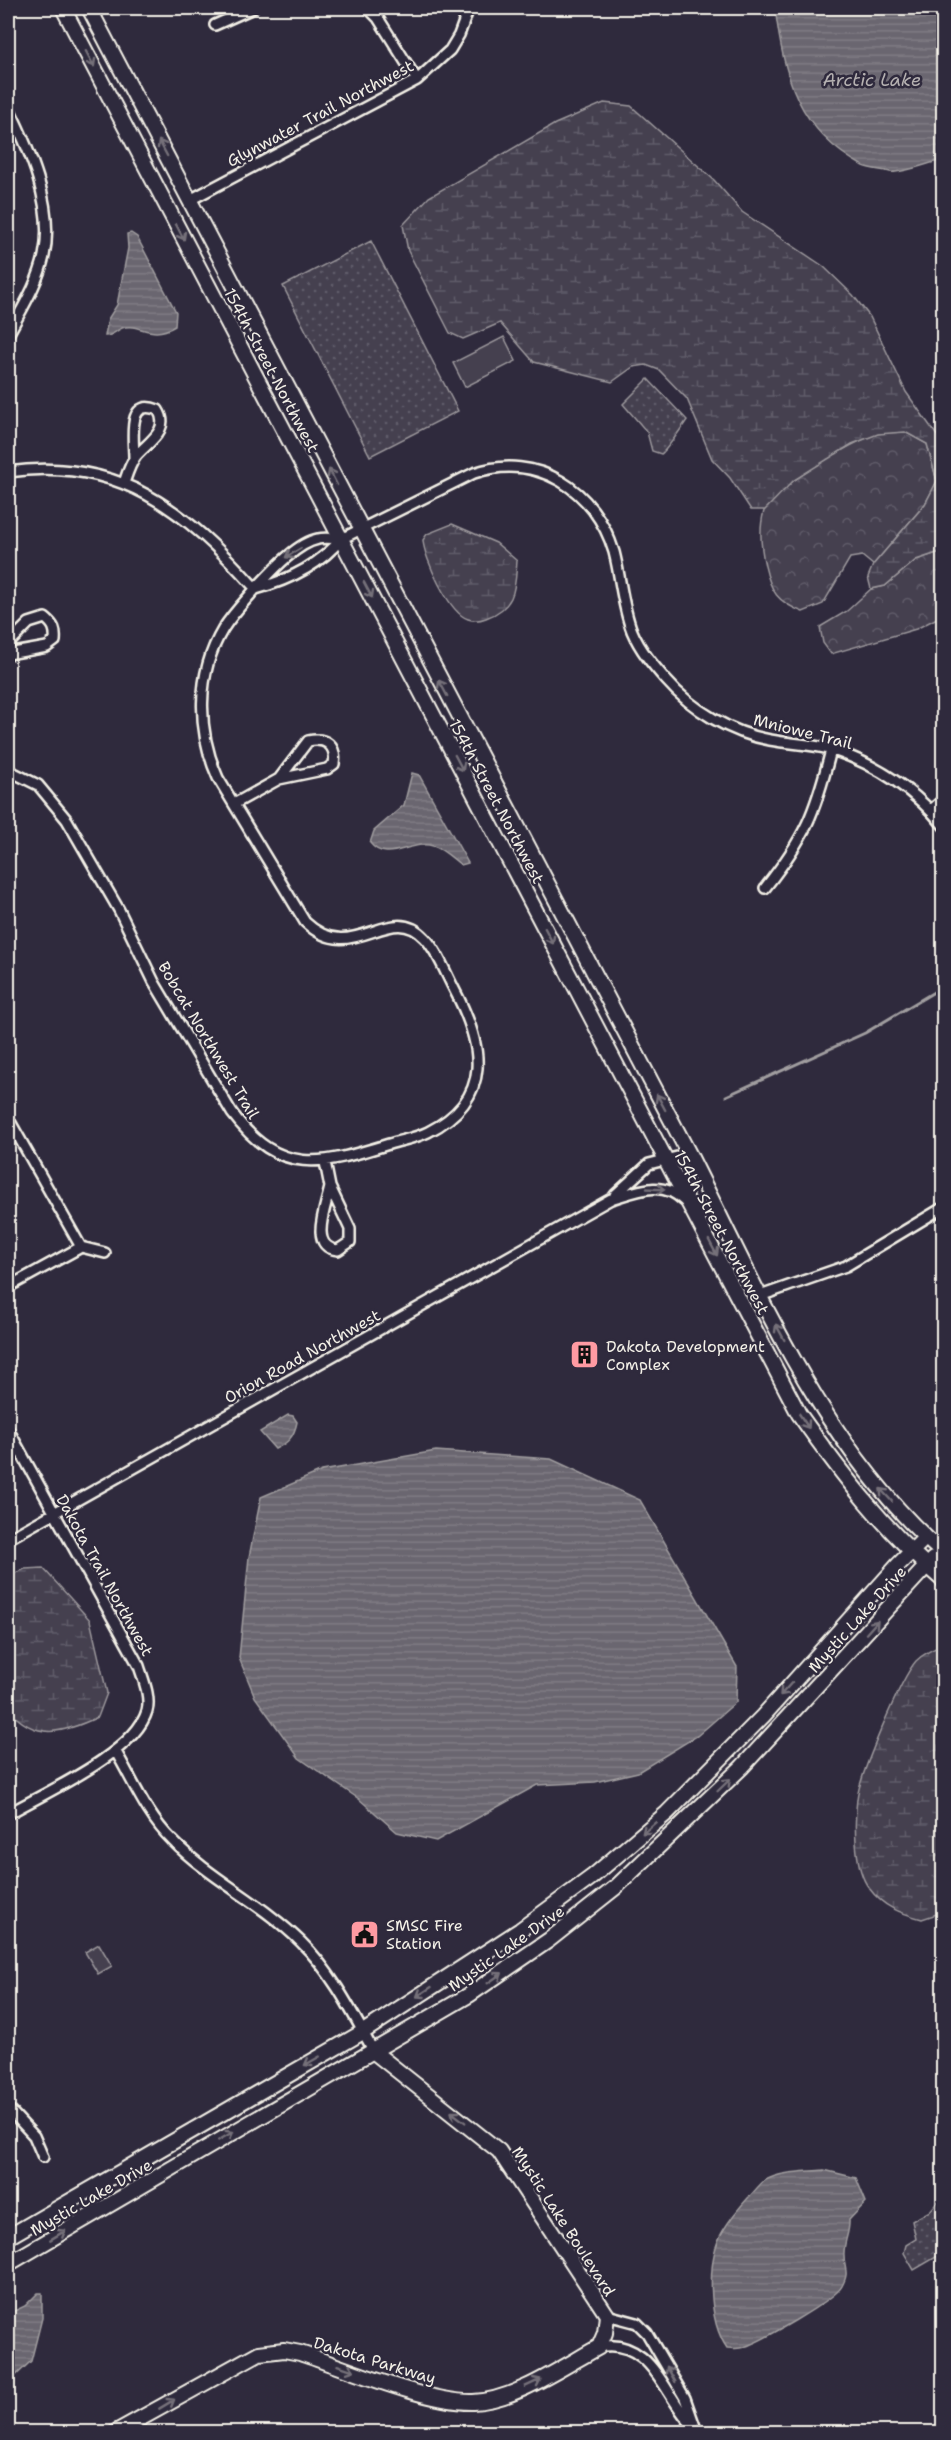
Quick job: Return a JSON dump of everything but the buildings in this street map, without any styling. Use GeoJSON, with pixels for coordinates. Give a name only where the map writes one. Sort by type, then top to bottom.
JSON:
{"type":"FeatureCollection","features":[{"type":"Feature","properties":{"kind":"street","name":"154th Street Northwest"},"geometry":{"type":"LineString","coordinates":[[63,8],[800,1414],[835,1466],[910,1553],[944,1581]]}},
{"type":"Feature","properties":{"kind":"street","name":"154th Street Northwest"},"geometry":{"type":"LineString","coordinates":[[89,8],[760,1296],[835,1430],[879,1488],[942,1553]]}},
{"type":"Feature","properties":{"kind":"street"},"geometry":{"type":"LineString","coordinates":[[215,25],[253,8]]}},
{"type":"Feature","properties":{"kind":"street"},"geometry":{"type":"LineString","coordinates":[[368,8],[378,18],[417,80]]}},
{"type":"Feature","properties":{"kind":"street","name":"Glynwater Trail Northwest"},"geometry":{"type":"LineString","coordinates":[[190,200],[417,80],[450,50],[459,35],[469,8]]}},
{"type":"Feature","properties":{"kind":"street"},"geometry":{"type":"LineString","coordinates":[[8,106],[38,180],[48,235],[44,258],[34,283],[8,335]]}},
{"type":"Feature","properties":{"kind":"street"},"geometry":{"type":"LineString","coordinates":[[124,483],[134,458],[161,431],[162,416],[158,410],[144,407],[137,410],[133,418],[134,458]]}},
{"type":"Feature","properties":{"kind":"street","name":"Mniowe Trail"},"geometry":{"type":"LineString","coordinates":[[360,530],[474,473],[496,466],[540,471],[561,481],[583,498],[595,513],[614,553],[623,607],[633,634],[648,659],[685,699],[713,719],[742,732],[769,740],[831,750],[890,775],[931,810],[944,826]]}},
{"type":"Feature","properties":{"kind":"street"},"geometry":{"type":"LineString","coordinates":[[8,472],[48,468],[75,470],[124,483],[169,508],[238,569],[256,589]]}},
{"type":"Feature","properties":{"kind":"street","name":"Bobcat Northwest Trail"},"geometry":{"type":"LineString","coordinates":[[8,770],[38,785],[67,820],[118,910],[154,982],[232,1113],[244,1130],[261,1144],[280,1155],[298,1160],[326,1162],[427,1132],[449,1118],[459,1108],[477,1071],[478,1050],[475,1032],[432,947],[423,936],[410,928],[393,925],[347,940],[331,939],[318,934],[305,922],[234,804],[210,759],[204,737],[203,693],[213,652],[222,630],[284,559],[317,539],[341,538],[360,530]]}},
{"type":"Feature","properties":{"kind":"street","name":"Bobcat Northwest Trail"},"geometry":{"type":"LineString","coordinates":[[256,589],[280,582],[327,557],[341,538]]}},
{"type":"Feature","properties":{"kind":"street"},"geometry":{"type":"LineString","coordinates":[[8,644],[37,618],[45,618],[52,624],[56,633],[55,641],[47,647],[8,654]]}},
{"type":"Feature","properties":{"kind":"street"},"geometry":{"type":"LineString","coordinates":[[234,804],[279,780],[327,770],[334,764],[335,755],[332,746],[325,741],[308,741],[279,780]]}},
{"type":"Feature","properties":{"kind":"street"},"geometry":{"type":"LineString","coordinates":[[765,888],[796,849],[811,820],[831,750]]}},
{"type":"Feature","properties":{"kind":"street"},"geometry":{"type":"LineString","coordinates":[[931,810],[944,799]]}},
{"type":"Feature","properties":{"kind":"street"},"geometry":{"type":"LineString","coordinates":[[8,1118],[81,1246],[105,1253]]}},
{"type":"Feature","properties":{"kind":"street","name":"Orion Road Northwest"},"geometry":{"type":"LineString","coordinates":[[611,1199],[649,1164],[688,1154]]}},
{"type":"Feature","properties":{"kind":"street"},"geometry":{"type":"LineString","coordinates":[[326,1162],[330,1187],[351,1235],[350,1242],[338,1250],[329,1250],[322,1244],[320,1234],[330,1187]]}},
{"type":"Feature","properties":{"kind":"street","name":"Orion Road Northwest"},"geometry":{"type":"LineString","coordinates":[[8,1539],[611,1199],[645,1188],[662,1188],[674,1191],[693,1211]]}},
{"type":"Feature","properties":{"kind":"street"},"geometry":{"type":"LineString","coordinates":[[760,1296],[846,1266],[944,1206]]}},
{"type":"Feature","properties":{"kind":"street"},"geometry":{"type":"LineString","coordinates":[[8,1287],[81,1246]]}},
{"type":"Feature","properties":{"kind":"street","name":"Dakota Trail Northwest"},"geometry":{"type":"LineString","coordinates":[[8,1429],[139,1666],[146,1688],[148,1709],[140,1729],[116,1752],[8,1814]]}},
{"type":"Feature","properties":{"kind":"street","name":"Mystic Lake Drive"},"geometry":{"type":"LineString","coordinates":[[8,2237],[363,2032],[529,1923],[592,1877],[667,1813],[763,1716],[926,1538]]}},
{"type":"Feature","properties":{"kind":"street","name":"Mystic Lake Drive"},"geometry":{"type":"LineString","coordinates":[[8,2265],[470,1995],[549,1940],[616,1887],[742,1767],[926,1566],[942,1553]]}},
{"type":"Feature","properties":{"kind":"street"},"geometry":{"type":"LineString","coordinates":[[116,1752],[162,1829],[173,1842],[301,1941],[345,2001],[374,2052]]}},
{"type":"Feature","properties":{"kind":"street","name":"Mystic Lake Boulevard"},"geometry":{"type":"LineString","coordinates":[[374,2052],[499,2151],[607,2315],[637,2323],[647,2333],[685,2398],[696,2430]]}},
{"type":"Feature","properties":{"kind":"street"},"geometry":{"type":"LineString","coordinates":[[8,2108],[34,2136],[44,2157]]}},
{"type":"Feature","properties":{"kind":"street"},"geometry":{"type":"LineString","coordinates":[[599,2347],[605,2333],[607,2315]]}},
{"type":"Feature","properties":{"kind":"street","name":"Mystic Lake Boulevard"},"geometry":{"type":"LineString","coordinates":[[599,2347],[626,2346],[640,2354],[651,2366],[678,2411],[696,2430]]}},
{"type":"Feature","properties":{"kind":"street","name":"Dakota Parkway"},"geometry":{"type":"LineString","coordinates":[[116,2433],[259,2353],[284,2350],[300,2353],[410,2389],[474,2402],[513,2392],[599,2347]]}},
{"type":"Feature","properties":{"kind":"green space"},"geometry":{"type":"Polygon","coordinates":[[[604,103],[631,106],[714,180],[742,212],[823,266],[853,295],[870,317],[906,392],[943,444],[943,551],[916,560],[885,586],[871,589],[868,577],[873,565],[925,504],[937,481],[927,444],[905,432],[878,434],[852,444],[794,480],[765,510],[751,510],[730,478],[712,459],[687,399],[659,370],[646,365],[633,367],[612,382],[534,362],[500,323],[463,339],[450,333],[408,251],[403,225],[429,197],[555,124],[604,103]]]}},
{"type":"Feature","properties":{"kind":"green space"},"geometry":{"type":"Polygon","coordinates":[[[371,241],[458,411],[370,456],[283,286],[371,241]]]}},
{"type":"Feature","properties":{"kind":"green space"},"geometry":{"type":"Polygon","coordinates":[[[504,337],[516,361],[465,387],[453,363],[504,337]]]}},
{"type":"Feature","properties":{"kind":"green space"},"geometry":{"type":"Polygon","coordinates":[[[648,379],[687,420],[661,454],[652,451],[647,432],[623,404],[648,379]]]}},
{"type":"Feature","properties":{"kind":"green space"},"geometry":{"type":"Polygon","coordinates":[[[905,432],[927,444],[937,481],[925,504],[873,565],[862,556],[850,558],[823,604],[803,612],[781,600],[767,575],[762,553],[762,518],[770,501],[797,478],[850,446],[877,434],[905,432]]]}},
{"type":"Feature","properties":{"kind":"green space"},"geometry":{"type":"Polygon","coordinates":[[[452,524],[496,543],[517,561],[515,585],[511,598],[501,610],[484,619],[468,619],[453,607],[439,584],[424,548],[423,540],[427,534],[452,524]]]}},
{"type":"Feature","properties":{"kind":"green space"},"geometry":{"type":"Polygon","coordinates":[[[943,551],[943,615],[916,629],[831,654],[823,643],[820,627],[847,611],[871,589],[885,586],[916,560],[943,551]]]}},
{"type":"Feature","properties":{"kind":"green space"},"geometry":{"type":"Polygon","coordinates":[[[43,1568],[90,1620],[107,1693],[98,1717],[73,1727],[50,1731],[29,1726],[8,1709],[8,1576],[25,1569],[43,1568]]]}},
{"type":"Feature","properties":{"kind":"green space"},"geometry":{"type":"Polygon","coordinates":[[[943,1646],[943,1912],[922,1919],[892,1908],[880,1900],[864,1880],[858,1858],[856,1809],[859,1787],[865,1771],[909,1671],[922,1656],[943,1646]]]}},
{"type":"Feature","properties":{"kind":"green space"},"geometry":{"type":"Polygon","coordinates":[[[99,1944],[112,1966],[98,1974],[85,1952],[99,1944]]]}},
{"type":"Feature","properties":{"kind":"green space"},"geometry":{"type":"Polygon","coordinates":[[[941,2198],[943,2203],[943,2253],[914,2270],[904,2253],[906,2245],[916,2239],[912,2221],[930,2211],[941,2198]]]}},
{"type":"Feature","properties":{"kind":"water","name":"Arctic Lake"},"geometry":{"type":"Polygon","coordinates":[[[775,8],[943,8],[943,160],[895,172],[873,169],[863,166],[841,152],[823,136],[809,118],[789,78],[775,8]]]}},
{"type":"Feature","properties":{"kind":"water"},"geometry":{"type":"Polygon","coordinates":[[[131,233],[137,237],[176,312],[175,326],[159,332],[128,327],[105,336],[108,319],[117,305],[128,248],[127,234],[131,233]]]}},
{"type":"Feature","properties":{"kind":"water"},"geometry":{"type":"Polygon","coordinates":[[[412,773],[419,775],[468,863],[461,865],[444,851],[433,846],[416,846],[384,852],[370,843],[374,831],[404,805],[412,773]]]}},
{"type":"Feature","properties":{"kind":"water"},"geometry":{"type":"Polygon","coordinates":[[[288,1415],[293,1416],[297,1422],[294,1432],[287,1442],[275,1449],[260,1432],[288,1415]]]}},
{"type":"Feature","properties":{"kind":"water"},"geometry":{"type":"Polygon","coordinates":[[[436,1451],[551,1459],[640,1500],[737,1667],[736,1702],[697,1736],[638,1772],[595,1782],[537,1785],[436,1841],[397,1832],[359,1799],[299,1758],[255,1697],[239,1658],[249,1557],[261,1497],[322,1471],[436,1451]]]}},
{"type":"Feature","properties":{"kind":"water"},"geometry":{"type":"Polygon","coordinates":[[[824,2170],[856,2178],[866,2202],[849,2220],[844,2251],[846,2274],[842,2286],[826,2301],[778,2330],[749,2345],[727,2348],[716,2322],[712,2290],[714,2257],[723,2231],[764,2181],[785,2174],[824,2170]]]}},
{"type":"Feature","properties":{"kind":"water"},"geometry":{"type":"Polygon","coordinates":[[[38,2293],[42,2293],[42,2318],[31,2361],[8,2383],[8,2314],[25,2306],[38,2293]]]}},
{"type":"Feature","properties":{"kind":"waterway"},"geometry":{"type":"LineString","coordinates":[[726,1096],[865,1033],[944,986]]}},
{"type":"Feature","properties":{"kind":"place","name":"Dakota Development Complex"},"geometry":{"type":"Point","coordinates":[585,1355]}},
{"type":"Feature","properties":{"kind":"place","name":"SMSC Fire Station"},"geometry":{"type":"Point","coordinates":[365,1934]}}]}
